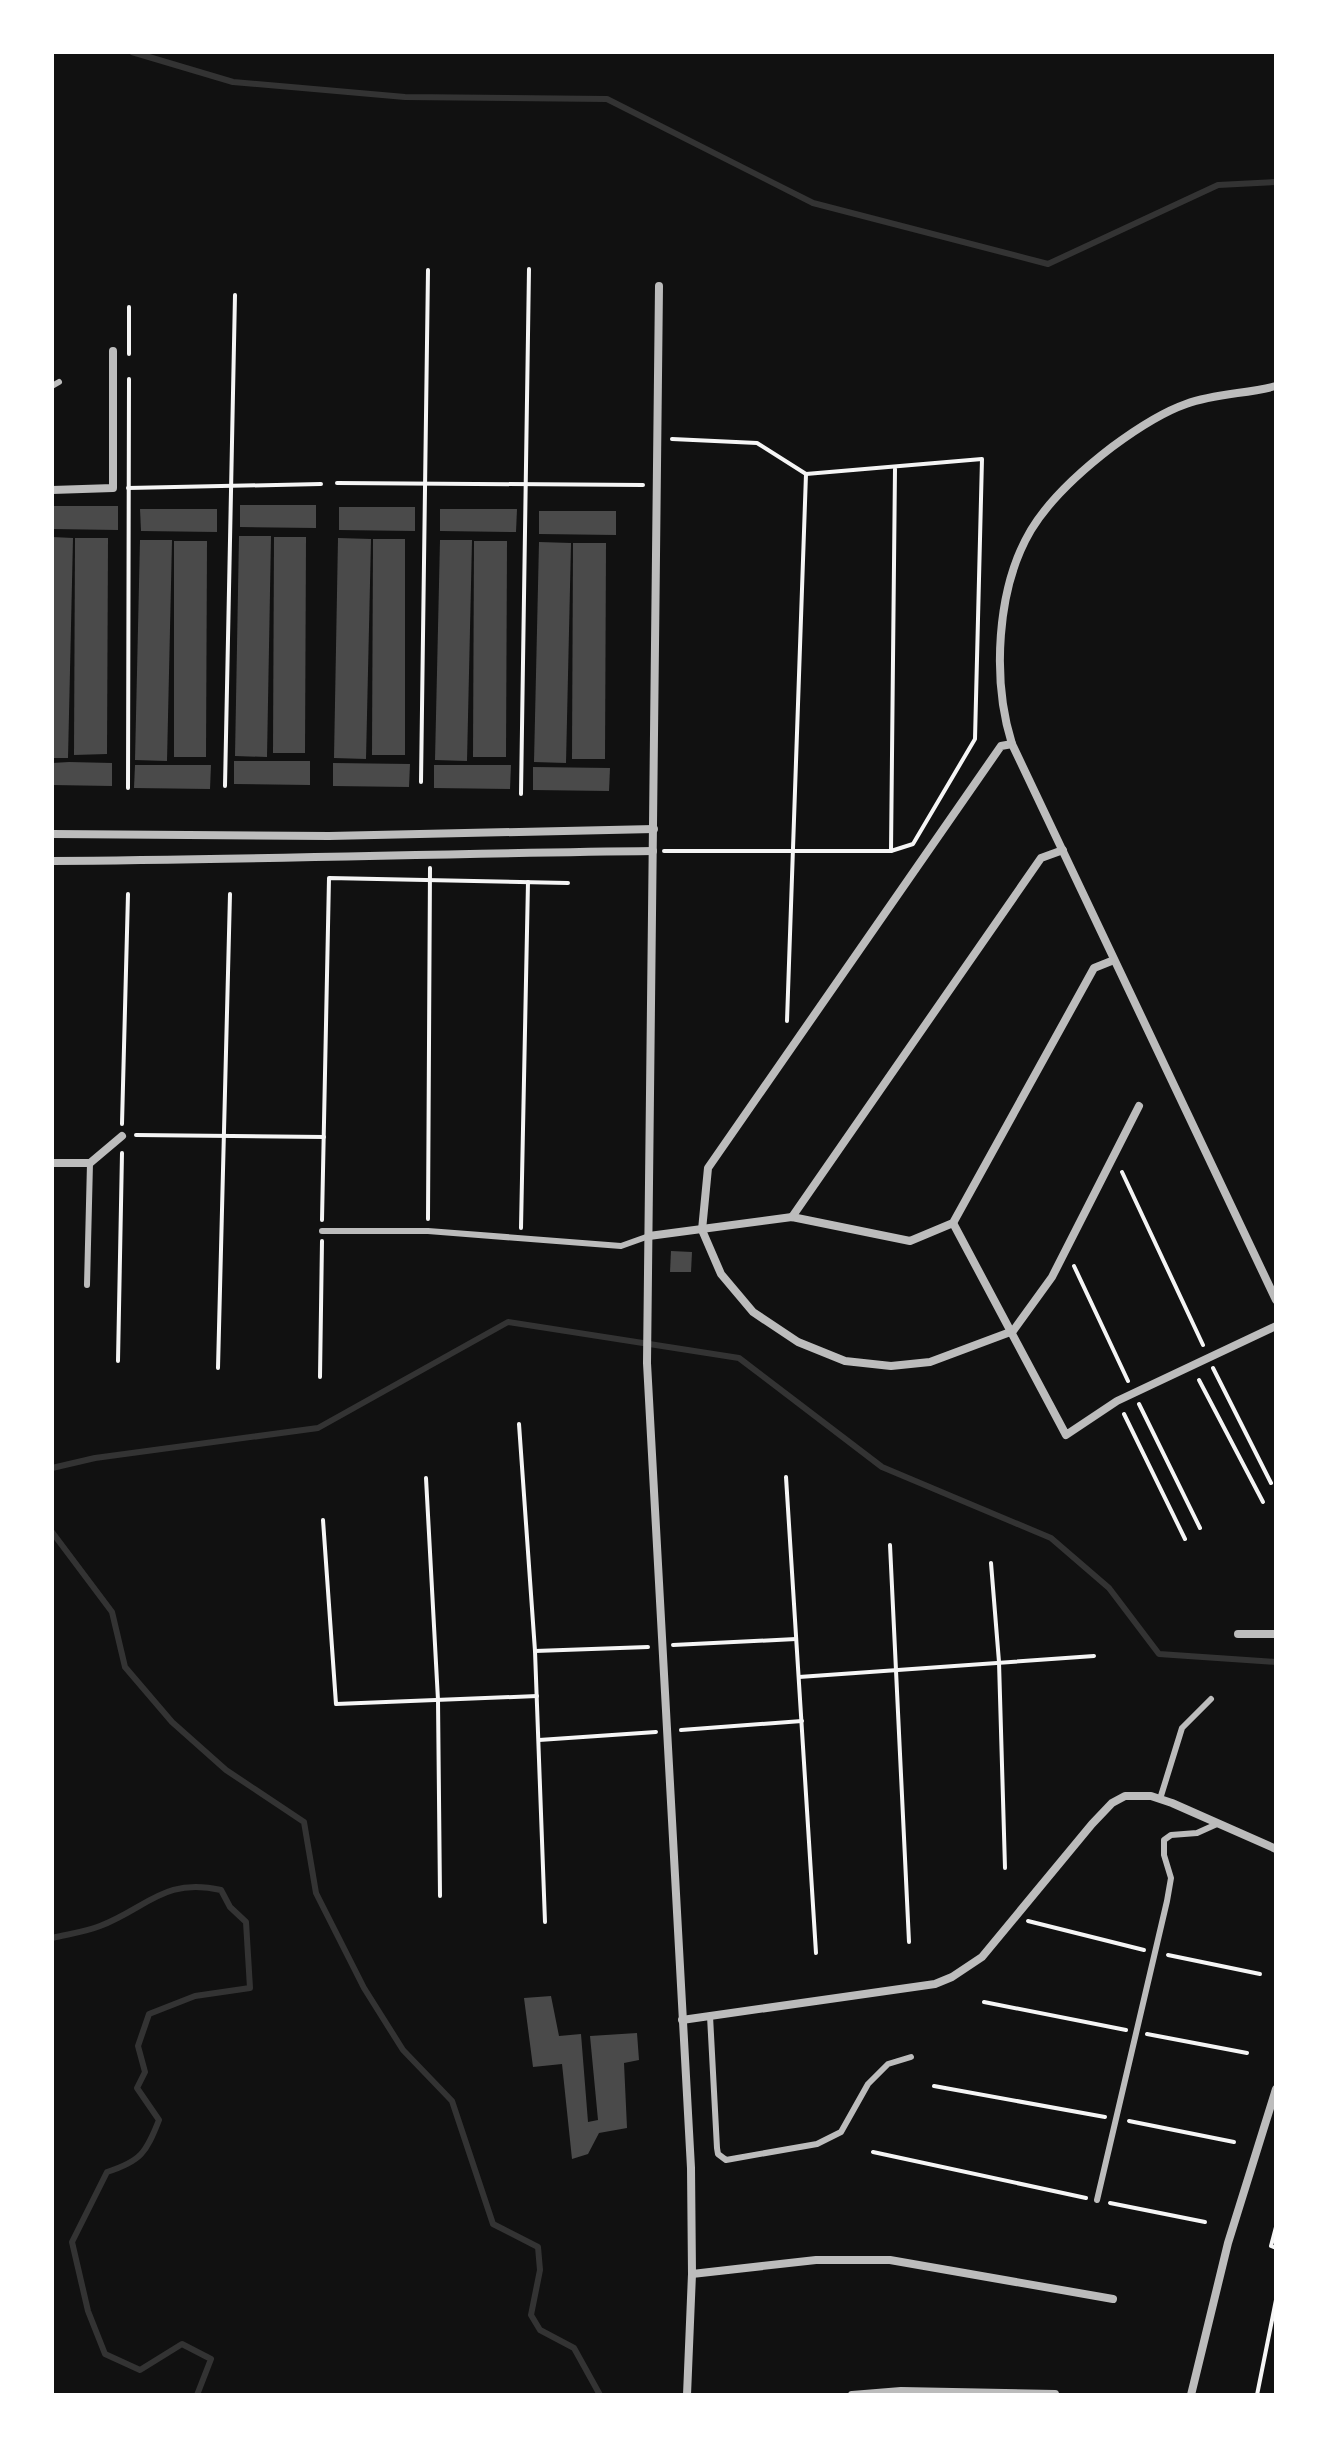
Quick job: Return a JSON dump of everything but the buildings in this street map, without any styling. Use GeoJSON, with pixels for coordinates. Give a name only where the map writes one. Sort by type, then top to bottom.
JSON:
{"type":"FeatureCollection","features":[{"type":"Feature","properties":{"kind":"street"},"geometry":{"type":"LineString","coordinates":[[659,286],[650,1321],[647,1363],[691,2168],[692,2274],[687,2395]]}},
{"type":"Feature","properties":{"kind":"street"},"geometry":{"type":"LineString","coordinates":[[52,490],[113,488],[113,351]]}},
{"type":"Feature","properties":{"kind":"street"},"geometry":{"type":"LineString","coordinates":[[1276,386],[1217,395],[1159,417],[1127,436],[1072,480],[1032,528],[1015,570],[1003,631],[1002,711],[1012,744],[1276,1300]]}},
{"type":"Feature","properties":{"kind":"street"},"geometry":{"type":"LineString","coordinates":[[1012,744],[1001,746],[708,1168],[702,1230],[721,1274],[753,1312],[798,1342],[845,1361],[891,1366],[930,1362],[1013,1331],[1052,1277],[1139,1106]]}},
{"type":"Feature","properties":{"kind":"street"},"geometry":{"type":"LineString","coordinates":[[52,834],[329,836],[654,829]]}},
{"type":"Feature","properties":{"kind":"street"},"geometry":{"type":"LineString","coordinates":[[792,1217],[1041,858],[1063,850]]}},
{"type":"Feature","properties":{"kind":"street"},"geometry":{"type":"LineString","coordinates":[[52,861],[329,860],[430,853],[653,851]]}},
{"type":"Feature","properties":{"kind":"street"},"geometry":{"type":"LineString","coordinates":[[649,1236],[792,1217],[910,1241],[953,1223],[1094,968],[1114,960]]}},
{"type":"Feature","properties":{"kind":"street"},"geometry":{"type":"LineString","coordinates":[[52,1163],[90,1163],[122,1136]]}},
{"type":"Feature","properties":{"kind":"street"},"geometry":{"type":"LineString","coordinates":[[953,1223],[1066,1435],[1117,1401],[1276,1326]]}},
{"type":"Feature","properties":{"kind":"street"},"geometry":{"type":"LineString","coordinates":[[1238,1634],[1276,1634]]}},
{"type":"Feature","properties":{"kind":"street"},"geometry":{"type":"LineString","coordinates":[[682,2020],[935,1984],[952,1977],[982,1957],[1112,1803],[1137,1794],[1160,1799],[1276,1849]]}},
{"type":"Feature","properties":{"kind":"street"},"geometry":{"type":"LineString","coordinates":[[1191,2395],[1228,2243],[1276,2089]]}},
{"type":"Feature","properties":{"kind":"street"},"geometry":{"type":"LineString","coordinates":[[692,2274],[816,2260],[890,2260],[1113,2299]]}},
{"type":"Feature","properties":{"kind":"street"},"geometry":{"type":"LineString","coordinates":[[852,2395],[901,2391],[1055,2394]]}},
{"type":"Feature","properties":{"kind":"lane"},"geometry":{"type":"LineString","coordinates":[[87,1285],[90,1163]]}},
{"type":"Feature","properties":{"kind":"lane"},"geometry":{"type":"LineString","coordinates":[[322,1231],[428,1231],[621,1246],[649,1236]]}},
{"type":"Feature","properties":{"kind":"lane"},"geometry":{"type":"LineString","coordinates":[[1160,1799],[1182,1728],[1211,1699]]}},
{"type":"Feature","properties":{"kind":"lane"},"geometry":{"type":"LineString","coordinates":[[1097,2200],[1171,1878],[1164,1855],[1164,1840],[1171,1835],[1197,1833],[1217,1824]]}},
{"type":"Feature","properties":{"kind":"lane"},"geometry":{"type":"LineString","coordinates":[[710,2016],[717,2148],[718,2154],[726,2160],[817,2144],[841,2132],[868,2084],[888,2064],[911,2057]]}},
{"type":"Feature","properties":{"kind":"path"},"geometry":{"type":"LineString","coordinates":[[521,794],[529,269]]}},
{"type":"Feature","properties":{"kind":"path"},"geometry":{"type":"LineString","coordinates":[[421,782],[428,270]]}},
{"type":"Feature","properties":{"kind":"path"},"geometry":{"type":"LineString","coordinates":[[225,786],[235,295]]}},
{"type":"Feature","properties":{"kind":"path"},"geometry":{"type":"LineString","coordinates":[[128,788],[129,307]]}},
{"type":"Feature","properties":{"kind":"path"},"geometry":{"type":"LineString","coordinates":[[653,851],[891,851],[913,844],[975,739],[982,459],[895,469],[806,474],[757,443],[657,439]]}},
{"type":"Feature","properties":{"kind":"path"},"geometry":{"type":"LineString","coordinates":[[891,851],[895,469]]}},
{"type":"Feature","properties":{"kind":"path"},"geometry":{"type":"LineString","coordinates":[[787,1021],[806,474]]}},
{"type":"Feature","properties":{"kind":"path"},"geometry":{"type":"LineString","coordinates":[[130,488],[231,483],[321,484]]}},
{"type":"Feature","properties":{"kind":"path"},"geometry":{"type":"LineString","coordinates":[[337,483],[657,485]]}},
{"type":"Feature","properties":{"kind":"path"},"geometry":{"type":"LineString","coordinates":[[428,1231],[430,853]]}},
{"type":"Feature","properties":{"kind":"path"},"geometry":{"type":"LineString","coordinates":[[320,1377],[329,878],[568,883]]}},
{"type":"Feature","properties":{"kind":"path"},"geometry":{"type":"LineString","coordinates":[[521,1236],[528,882]]}},
{"type":"Feature","properties":{"kind":"path"},"geometry":{"type":"LineString","coordinates":[[118,1361],[128,894]]}},
{"type":"Feature","properties":{"kind":"path"},"geometry":{"type":"LineString","coordinates":[[218,1368],[230,894]]}},
{"type":"Feature","properties":{"kind":"path"},"geometry":{"type":"LineString","coordinates":[[122,1136],[224,1134],[324,1137]]}},
{"type":"Feature","properties":{"kind":"path"},"geometry":{"type":"LineString","coordinates":[[1114,1155],[1209,1358]]}},
{"type":"Feature","properties":{"kind":"path"},"geometry":{"type":"LineString","coordinates":[[1215,1371],[1271,1483]]}},
{"type":"Feature","properties":{"kind":"path"},"geometry":{"type":"LineString","coordinates":[[1199,1380],[1263,1502]]}},
{"type":"Feature","properties":{"kind":"path"},"geometry":{"type":"LineString","coordinates":[[1117,1401],[1185,1539]]}},
{"type":"Feature","properties":{"kind":"path"},"geometry":{"type":"LineString","coordinates":[[519,1424],[535,1651],[545,1922]]}},
{"type":"Feature","properties":{"kind":"path"},"geometry":{"type":"LineString","coordinates":[[786,1477],[816,1953]]}},
{"type":"Feature","properties":{"kind":"path"},"geometry":{"type":"LineString","coordinates":[[426,1478],[438,1700],[440,1896]]}},
{"type":"Feature","properties":{"kind":"path"},"geometry":{"type":"LineString","coordinates":[[323,1520],[336,1704],[537,1696]]}},
{"type":"Feature","properties":{"kind":"path"},"geometry":{"type":"LineString","coordinates":[[890,1545],[909,1942]]}},
{"type":"Feature","properties":{"kind":"path"},"geometry":{"type":"LineString","coordinates":[[991,1563],[999,1662],[1005,1868]]}},
{"type":"Feature","properties":{"kind":"path"},"geometry":{"type":"LineString","coordinates":[[535,1651],[797,1638]]}},
{"type":"Feature","properties":{"kind":"path"},"geometry":{"type":"LineString","coordinates":[[799,1677],[1094,1656]]}},
{"type":"Feature","properties":{"kind":"path"},"geometry":{"type":"LineString","coordinates":[[539,1740],[802,1721]]}},
{"type":"Feature","properties":{"kind":"path"},"geometry":{"type":"LineString","coordinates":[[1014,1918],[1155,1953],[1260,1974]]}},
{"type":"Feature","properties":{"kind":"path"},"geometry":{"type":"LineString","coordinates":[[984,2002],[1247,2053]]}},
{"type":"Feature","properties":{"kind":"path"},"geometry":{"type":"LineString","coordinates":[[934,2086],[1234,2142]]}},
{"type":"Feature","properties":{"kind":"path"},"geometry":{"type":"LineString","coordinates":[[873,2152],[1205,2222]]}},
{"type":"Feature","properties":{"kind":"path"},"geometry":{"type":"LineString","coordinates":[[1276,2227],[1271,2246],[1276,2248]]}},
{"type":"Feature","properties":{"kind":"path"},"geometry":{"type":"LineString","coordinates":[[1257,2395],[1276,2300]]}},
{"type":"Feature","properties":{"kind":"waterway"},"geometry":{"type":"LineString","coordinates":[[132,52],[233,82],[405,97],[607,99],[813,203],[1048,264],[1218,185],[1276,182]]}},
{"type":"Feature","properties":{"kind":"waterway"},"geometry":{"type":"LineString","coordinates":[[52,1468],[95,1458],[318,1428],[508,1322],[739,1358],[882,1467],[1051,1538],[1109,1588],[1159,1654],[1276,1662]]}},
{"type":"Feature","properties":{"kind":"waterway"},"geometry":{"type":"LineString","coordinates":[[52,1532],[112,1612],[125,1667],[172,1722],[226,1770],[304,1822],[316,1893],[364,1988],[403,2050],[452,2101],[493,2224],[538,2247],[540,2270],[531,2315],[540,2330],[574,2348],[600,2395]]}},
{"type":"Feature","properties":{"kind":"waterway"},"geometry":{"type":"LineString","coordinates":[[52,1938],[100,1926],[157,1896],[185,1888],[221,1890],[230,1907],[246,1922],[250,1988],[195,1996],[149,2014],[138,2046],[145,2072],[137,2088],[159,2120],[141,2154],[128,2164],[107,2172],[72,2242],[88,2311],[105,2354],[140,2370],[182,2344],[211,2359],[197,2395]]}}]}
